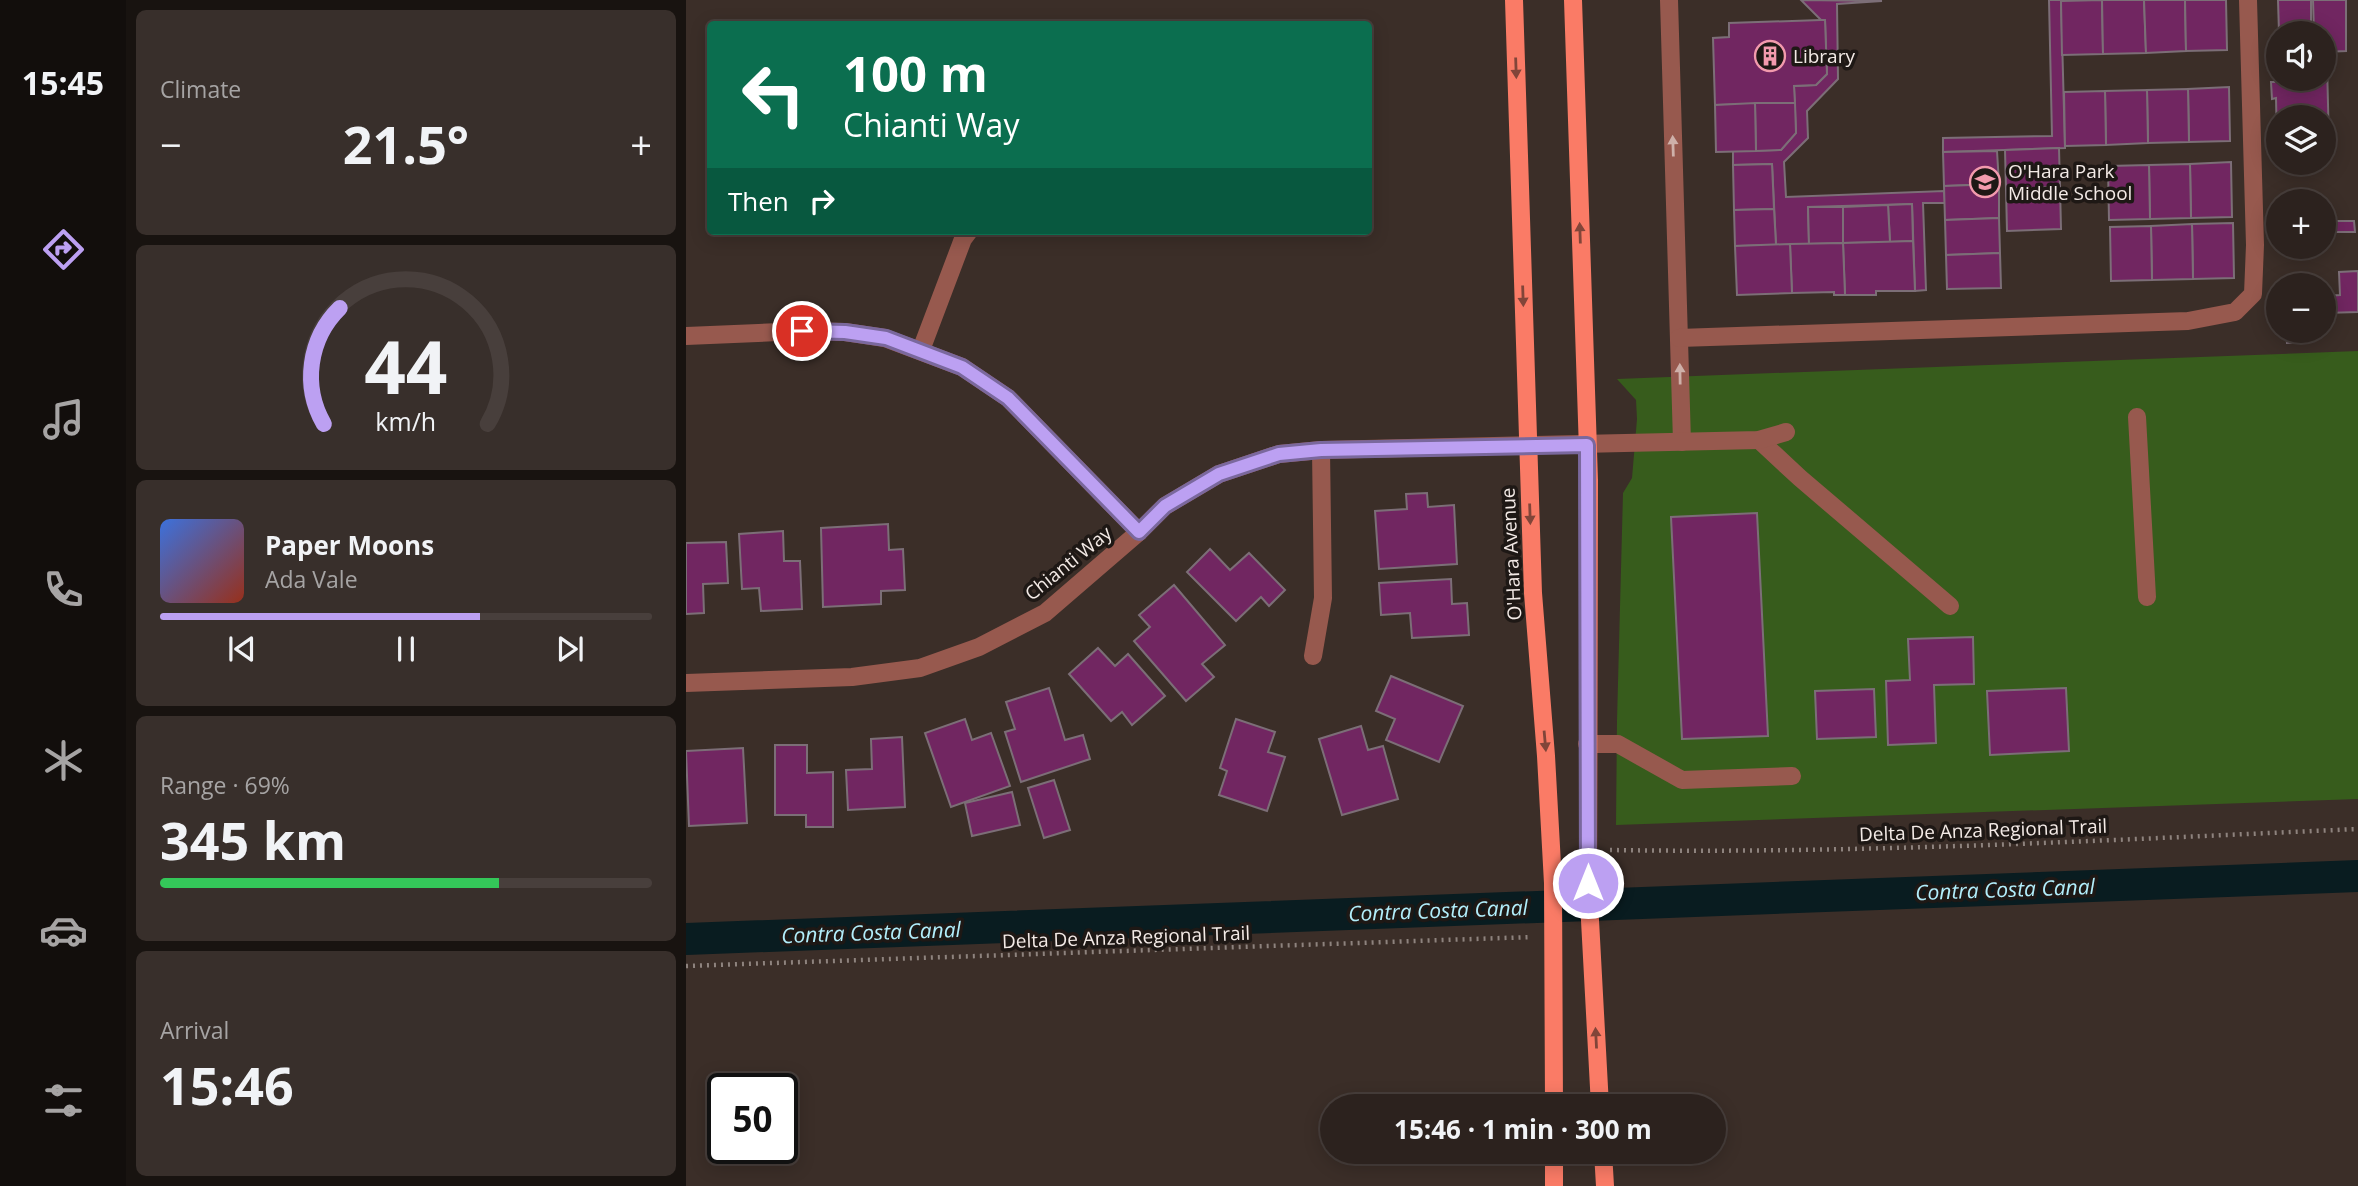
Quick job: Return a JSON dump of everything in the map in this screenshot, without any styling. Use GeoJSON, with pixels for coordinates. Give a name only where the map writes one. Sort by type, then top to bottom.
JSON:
{"type":"FeatureCollection","features":[{"type":"Feature","properties":{"kind":"main road","name":"O'Hara Avenue"},"geometry":{"type":"LineString","coordinates":[[1514,0],[1533,593],[1553,883],[1554,1094]]}},
{"type":"Feature","properties":{"kind":"main road"},"geometry":{"type":"LineString","coordinates":[[1573,0],[1587,445],[1588,883],[1599,1094]]}},
{"type":"Feature","properties":{"kind":"main road"},"geometry":{"type":"LineString","coordinates":[[1554,1164],[1554,1186]]}},
{"type":"Feature","properties":{"kind":"main road"},"geometry":{"type":"LineString","coordinates":[[1603,1164],[1605,1186]]}},
{"type":"Feature","properties":{"kind":"street"},"geometry":{"type":"LineString","coordinates":[[1669,0],[1682,442]]}},
{"type":"Feature","properties":{"kind":"street"},"geometry":{"type":"LineString","coordinates":[[1679,338],[2188,321],[2235,312],[2253,294],[2255,244],[2248,0]]}},
{"type":"Feature","properties":{"kind":"street"},"geometry":{"type":"LineString","coordinates":[[921,350],[966,235]]}},
{"type":"Feature","properties":{"kind":"street"},"geometry":{"type":"LineString","coordinates":[[686,336],[845,332],[886,338],[962,367],[1008,398],[1139,532]]}},
{"type":"Feature","properties":{"kind":"street"},"geometry":{"type":"LineString","coordinates":[[2137,417],[2147,597]]}},
{"type":"Feature","properties":{"kind":"street","name":"Chianti Way"},"geometry":{"type":"LineString","coordinates":[[686,683],[852,677],[920,668],[979,647],[1045,612],[1139,532],[1165,506],[1219,474],[1279,454],[1321,450],[1759,440],[1786,432]]}},
{"type":"Feature","properties":{"kind":"street"},"geometry":{"type":"LineString","coordinates":[[1759,440],[1950,606]]}},
{"type":"Feature","properties":{"kind":"street"},"geometry":{"type":"LineString","coordinates":[[1313,656],[1323,598],[1321,450]]}},
{"type":"Feature","properties":{"kind":"street"},"geometry":{"type":"LineString","coordinates":[[1587,744],[1618,744],[1682,780],[1792,776]]}},
{"type":"Feature","properties":{"kind":"path","name":"Delta De Anza Regional Trail"},"geometry":{"type":"LineString","coordinates":[[1608,850],[1718,852],[2358,829]]}},
{"type":"Feature","properties":{"kind":"path","name":"Delta De Anza Regional Trail"},"geometry":{"type":"LineString","coordinates":[[686,966],[1525,938]]}},
{"type":"Feature","properties":{"kind":"green space"},"geometry":{"type":"Polygon","coordinates":[[[2358,351],[2358,799],[1616,825],[1623,493],[1632,478],[1637,419],[1636,400],[1617,379],[2358,351]]]}},
{"type":"Feature","properties":{"kind":"building"},"geometry":{"type":"Polygon","coordinates":[[[1801,0],[1882,1],[1837,4],[1838,79],[1807,111],[1808,138],[1784,162],[1786,197],[1944,191],[1945,203],[1923,203],[1926,290],[1915,291],[1912,204],[1808,207],[1809,244],[1776,245],[1772,164],[1733,165],[1733,151],[1781,150],[1796,133],[1794,86],[1816,85],[1827,74],[1825,20],[1821,20],[1801,0]]]}},
{"type":"Feature","properties":{"kind":"building"},"geometry":{"type":"Polygon","coordinates":[[[2049,0],[2061,0],[2065,148],[1943,152],[1943,138],[2052,136],[2049,0]]]}},
{"type":"Feature","properties":{"kind":"building"},"geometry":{"type":"Polygon","coordinates":[[[2102,0],[2103,54],[2062,55],[2061,1],[2102,0]]]}},
{"type":"Feature","properties":{"kind":"building"},"geometry":{"type":"Polygon","coordinates":[[[2102,0],[2144,0],[2146,53],[2103,54],[2102,0]]]}},
{"type":"Feature","properties":{"kind":"building"},"geometry":{"type":"Polygon","coordinates":[[[2144,0],[2185,0],[2186,51],[2146,53],[2144,0]]]}},
{"type":"Feature","properties":{"kind":"building"},"geometry":{"type":"Polygon","coordinates":[[[2185,0],[2226,0],[2227,50],[2186,51],[2185,0]]]}},
{"type":"Feature","properties":{"kind":"building"},"geometry":{"type":"Polygon","coordinates":[[[2278,0],[2311,0],[2311,21],[2279,21],[2278,0]]]}},
{"type":"Feature","properties":{"kind":"building"},"geometry":{"type":"Polygon","coordinates":[[[2313,0],[2346,0],[2346,51],[2336,51],[2336,21],[2314,21],[2313,0]]]}},
{"type":"Feature","properties":{"kind":"building","name":"Library"},"geometry":{"type":"Polygon","coordinates":[[[1825,20],[1827,74],[1816,85],[1794,86],[1795,103],[1715,105],[1713,38],[1729,37],[1729,23],[1825,20]]]}},
{"type":"Feature","properties":{"kind":"building"},"geometry":{"type":"Polygon","coordinates":[[[2229,87],[2230,141],[2189,142],[2188,89],[2229,87]]]}},
{"type":"Feature","properties":{"kind":"building"},"geometry":{"type":"Polygon","coordinates":[[[2188,89],[2189,142],[2148,143],[2147,90],[2188,89]]]}},
{"type":"Feature","properties":{"kind":"building"},"geometry":{"type":"Polygon","coordinates":[[[2147,90],[2148,143],[2106,145],[2105,91],[2147,90]]]}},
{"type":"Feature","properties":{"kind":"building"},"geometry":{"type":"Polygon","coordinates":[[[2105,91],[2106,145],[2065,146],[2064,92],[2105,91]]]}},
{"type":"Feature","properties":{"kind":"building"},"geometry":{"type":"Polygon","coordinates":[[[2272,91],[2328,91],[2328,105],[2276,105],[2276,98],[2272,99],[2272,91]]]}},
{"type":"Feature","properties":{"kind":"building"},"geometry":{"type":"Polygon","coordinates":[[[1755,103],[1795,103],[1796,133],[1781,150],[1756,151],[1755,103]]]}},
{"type":"Feature","properties":{"kind":"building"},"geometry":{"type":"Polygon","coordinates":[[[1755,103],[1756,151],[1716,152],[1715,105],[1755,103]]]}},
{"type":"Feature","properties":{"kind":"building"},"geometry":{"type":"Polygon","coordinates":[[[2059,148],[2060,187],[2006,189],[2005,150],[2059,148]]]}},
{"type":"Feature","properties":{"kind":"building"},"geometry":{"type":"Polygon","coordinates":[[[1997,151],[1999,184],[1944,186],[1943,152],[1997,151]]]}},
{"type":"Feature","properties":{"kind":"building"},"geometry":{"type":"Polygon","coordinates":[[[2231,162],[2232,217],[2191,218],[2190,164],[2231,162]]]}},
{"type":"Feature","properties":{"kind":"building"},"geometry":{"type":"Polygon","coordinates":[[[1772,164],[1774,209],[1734,210],[1733,165],[1772,164]]]}},
{"type":"Feature","properties":{"kind":"building"},"geometry":{"type":"Polygon","coordinates":[[[2190,164],[2191,218],[2150,219],[2149,165],[2190,164]]]}},
{"type":"Feature","properties":{"kind":"building"},"geometry":{"type":"Polygon","coordinates":[[[2149,165],[2150,219],[2109,220],[2108,166],[2149,165]]]}},
{"type":"Feature","properties":{"kind":"building"},"geometry":{"type":"Polygon","coordinates":[[[1999,184],[1999,218],[1945,220],[1944,186],[1999,184]]]}},
{"type":"Feature","properties":{"kind":"building"},"geometry":{"type":"Polygon","coordinates":[[[2060,187],[2061,229],[2007,231],[2006,189],[2060,187]]]}},
{"type":"Feature","properties":{"kind":"building"},"geometry":{"type":"Polygon","coordinates":[[[1912,204],[1913,241],[1890,242],[1888,205],[1912,204]]]}},
{"type":"Feature","properties":{"kind":"building"},"geometry":{"type":"Polygon","coordinates":[[[1888,205],[1890,242],[1843,243],[1843,207],[1888,205]]]}},
{"type":"Feature","properties":{"kind":"building"},"geometry":{"type":"Polygon","coordinates":[[[1808,207],[1843,207],[1843,243],[1809,244],[1808,207]]]}},
{"type":"Feature","properties":{"kind":"building"},"geometry":{"type":"Polygon","coordinates":[[[1774,209],[1776,245],[1735,246],[1734,210],[1774,209]]]}},
{"type":"Feature","properties":{"kind":"building"},"geometry":{"type":"Polygon","coordinates":[[[1999,218],[2000,253],[1946,255],[1945,220],[1999,218]]]}},
{"type":"Feature","properties":{"kind":"building"},"geometry":{"type":"Polygon","coordinates":[[[2336,221],[2354,221],[2355,232],[2336,232],[2336,221]]]}},
{"type":"Feature","properties":{"kind":"building"},"geometry":{"type":"Polygon","coordinates":[[[2233,223],[2234,278],[2193,279],[2192,224],[2233,223]]]}},
{"type":"Feature","properties":{"kind":"building"},"geometry":{"type":"Polygon","coordinates":[[[2192,224],[2193,279],[2152,280],[2151,226],[2192,224]]]}},
{"type":"Feature","properties":{"kind":"building"},"geometry":{"type":"Polygon","coordinates":[[[2151,226],[2152,280],[2111,281],[2110,227],[2151,226]]]}},
{"type":"Feature","properties":{"kind":"building"},"geometry":{"type":"Polygon","coordinates":[[[1913,241],[1915,291],[1876,291],[1876,295],[1845,295],[1843,243],[1913,241]]]}},
{"type":"Feature","properties":{"kind":"building"},"geometry":{"type":"Polygon","coordinates":[[[1843,243],[1845,295],[1834,295],[1834,292],[1792,293],[1790,244],[1843,243]]]}},
{"type":"Feature","properties":{"kind":"building"},"geometry":{"type":"Polygon","coordinates":[[[1790,244],[1792,293],[1737,295],[1735,246],[1790,244]]]}},
{"type":"Feature","properties":{"kind":"building"},"geometry":{"type":"Polygon","coordinates":[[[2000,253],[2001,288],[1947,289],[1946,255],[2000,253]]]}},
{"type":"Feature","properties":{"kind":"building"},"geometry":{"type":"Polygon","coordinates":[[[2358,271],[2358,312],[2336,313],[2336,295],[2340,295],[2339,272],[2358,271]]]}},
{"type":"Feature","properties":{"kind":"building"},"geometry":{"type":"Polygon","coordinates":[[[1427,493],[1428,507],[1454,505],[1457,564],[1379,569],[1375,511],[1407,509],[1406,494],[1427,493]]]}},
{"type":"Feature","properties":{"kind":"building"},"geometry":{"type":"Polygon","coordinates":[[[1757,513],[1768,736],[1682,739],[1671,517],[1757,513]]]}},
{"type":"Feature","properties":{"kind":"building"},"geometry":{"type":"Polygon","coordinates":[[[888,524],[889,550],[903,549],[905,590],[881,591],[881,604],[823,607],[821,528],[888,524]]]}},
{"type":"Feature","properties":{"kind":"building"},"geometry":{"type":"Polygon","coordinates":[[[783,531],[784,561],[800,561],[802,609],[761,611],[759,588],[742,589],[739,534],[783,531]]]}},
{"type":"Feature","properties":{"kind":"building"},"geometry":{"type":"Polygon","coordinates":[[[726,542],[728,583],[703,584],[704,613],[686,614],[686,543],[726,542]]]}},
{"type":"Feature","properties":{"kind":"building"},"geometry":{"type":"Polygon","coordinates":[[[1210,549],[1230,570],[1249,553],[1285,590],[1269,606],[1261,597],[1236,621],[1187,572],[1210,549]]]}},
{"type":"Feature","properties":{"kind":"building"},"geometry":{"type":"Polygon","coordinates":[[[1451,579],[1452,604],[1467,603],[1469,635],[1412,638],[1410,613],[1381,615],[1379,583],[1451,579]]]}},
{"type":"Feature","properties":{"kind":"building"},"geometry":{"type":"Polygon","coordinates":[[[1174,585],[1225,645],[1202,664],[1214,677],[1186,701],[1134,641],[1150,627],[1139,615],[1174,585]]]}},
{"type":"Feature","properties":{"kind":"building"},"geometry":{"type":"Polygon","coordinates":[[[1973,637],[1974,684],[1934,685],[1936,743],[1888,745],[1886,681],[1910,680],[1908,639],[1973,637]]]}},
{"type":"Feature","properties":{"kind":"building"},"geometry":{"type":"Polygon","coordinates":[[[1098,648],[1115,666],[1128,654],[1165,696],[1132,725],[1122,712],[1111,721],[1069,674],[1098,648]]]}},
{"type":"Feature","properties":{"kind":"building"},"geometry":{"type":"Polygon","coordinates":[[[1391,676],[1463,706],[1439,762],[1386,740],[1395,719],[1376,711],[1391,676]]]}},
{"type":"Feature","properties":{"kind":"building"},"geometry":{"type":"Polygon","coordinates":[[[1049,688],[1065,740],[1083,735],[1090,759],[1021,782],[1005,732],[1015,729],[1006,702],[1049,688]]]}},
{"type":"Feature","properties":{"kind":"building"},"geometry":{"type":"Polygon","coordinates":[[[2066,688],[2069,751],[1990,755],[1987,691],[2066,688]]]}},
{"type":"Feature","properties":{"kind":"building"},"geometry":{"type":"Polygon","coordinates":[[[1874,689],[1876,737],[1817,739],[1815,691],[1874,689]]]}},
{"type":"Feature","properties":{"kind":"building"},"geometry":{"type":"Polygon","coordinates":[[[965,719],[972,740],[991,733],[1010,786],[951,807],[925,733],[965,719]]]}},
{"type":"Feature","properties":{"kind":"building"},"geometry":{"type":"Polygon","coordinates":[[[1236,719],[1275,732],[1268,752],[1285,757],[1267,811],[1219,795],[1227,771],[1220,768],[1236,719]]]}},
{"type":"Feature","properties":{"kind":"building"},"geometry":{"type":"Polygon","coordinates":[[[1361,726],[1368,750],[1383,746],[1398,799],[1342,815],[1319,739],[1361,726]]]}},
{"type":"Feature","properties":{"kind":"building"},"geometry":{"type":"Polygon","coordinates":[[[902,737],[905,807],[848,810],[846,770],[872,769],[871,739],[902,737]]]}},
{"type":"Feature","properties":{"kind":"building"},"geometry":{"type":"Polygon","coordinates":[[[775,745],[807,745],[807,773],[833,772],[833,827],[806,827],[806,815],[775,815],[775,745]]]}},
{"type":"Feature","properties":{"kind":"building"},"geometry":{"type":"Polygon","coordinates":[[[743,748],[747,823],[689,826],[686,751],[743,748]]]}},
{"type":"Feature","properties":{"kind":"building"},"geometry":{"type":"Polygon","coordinates":[[[1054,780],[1070,830],[1044,838],[1028,788],[1054,780]]]}},
{"type":"Feature","properties":{"kind":"building"},"geometry":{"type":"Polygon","coordinates":[[[1012,792],[1020,825],[972,836],[965,803],[1012,792]]]}},
{"type":"Feature","properties":{"kind":"waterway","name":"Contra Costa Canal"},"geometry":{"type":"LineString","coordinates":[[686,939],[2358,876]]}},
{"type":"Feature","properties":{"kind":"place","name":"Library"},"geometry":{"type":"Point","coordinates":[1770,56]}},
{"type":"Feature","properties":{"kind":"place","name":"O'Hara Park Middle School"},"geometry":{"type":"Point","coordinates":[1985,182]}},
{"type":"Feature","properties":{"kind":"route"},"geometry":{"type":"LineString","coordinates":[[802,331],[845,332],[886,338],[962,367],[1008,398],[1062,450],[1139,532],[1165,506],[1219,474],[1279,454],[1321,450],[1587,445],[1588,883]]}}]}
